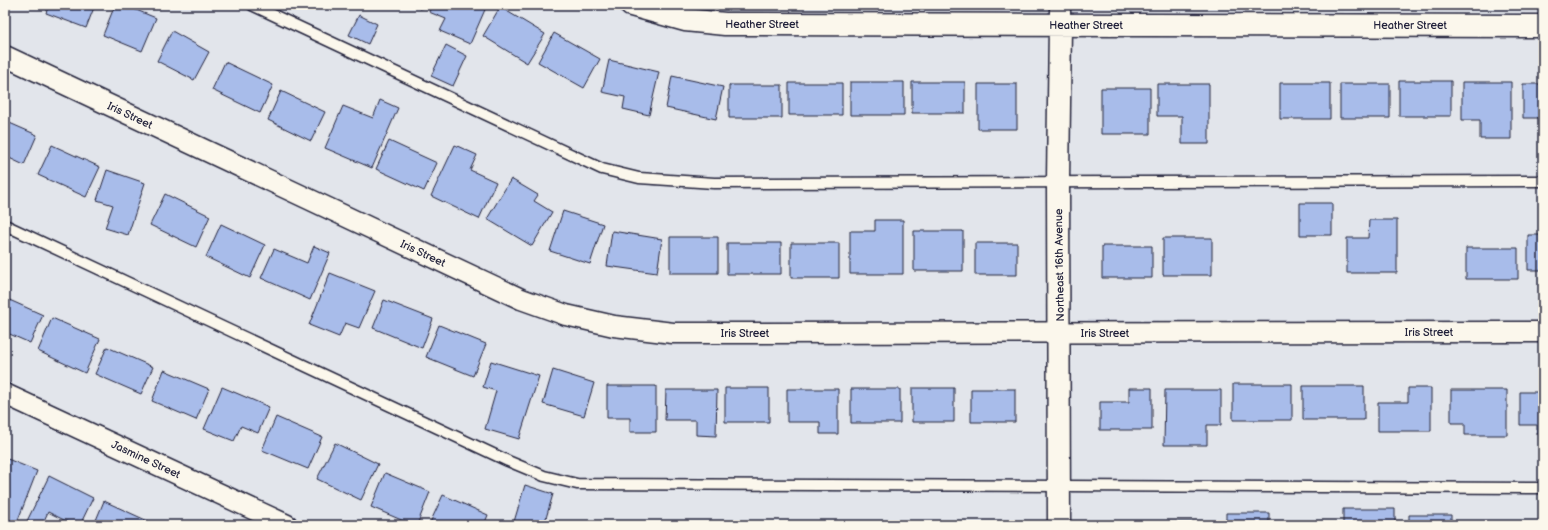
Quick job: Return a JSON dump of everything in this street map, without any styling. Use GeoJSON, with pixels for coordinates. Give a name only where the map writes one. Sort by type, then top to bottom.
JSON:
{"type":"FeatureCollection","features":[{"type":"Feature","properties":{"kind":"street","name":"Heather Street"},"geometry":{"type":"LineString","coordinates":[[631,5],[685,20],[725,24],[1060,15],[1543,26]]}},
{"type":"Feature","properties":{"kind":"street","name":"Northeast 16th Avenue"},"geometry":{"type":"LineString","coordinates":[[1059,525],[1060,333],[1058,181],[1060,15]]}},
{"type":"Feature","properties":{"kind":"street","name":"Iris Street"},"geometry":{"type":"LineString","coordinates":[[5,56],[521,299],[566,315],[614,326],[673,333],[1543,332]]}},
{"type":"Feature","properties":{"kind":"street","name":"Jasmine Street"},"geometry":{"type":"LineString","coordinates":[[5,394],[287,525]]}},
{"type":"Feature","properties":{"kind":"lane"},"geometry":{"type":"LineString","coordinates":[[252,5],[602,169],[639,178],[714,182],[1543,181]]}},
{"type":"Feature","properties":{"kind":"lane"},"geometry":{"type":"LineString","coordinates":[[5,225],[508,461],[544,476],[577,484],[1543,488]]}},
{"type":"Feature","properties":{"kind":"building"},"geometry":{"type":"Polygon","coordinates":[[[49,5],[95,5],[86,28],[46,13],[49,5]]]}},
{"type":"Feature","properties":{"kind":"building"},"geometry":{"type":"Polygon","coordinates":[[[115,5],[124,5],[156,18],[142,51],[103,35],[115,5]]]}},
{"type":"Feature","properties":{"kind":"building"},"geometry":{"type":"Polygon","coordinates":[[[413,5],[423,5],[421,9],[413,5]]]}},
{"type":"Feature","properties":{"kind":"building"},"geometry":{"type":"Polygon","coordinates":[[[432,5],[487,5],[470,44],[440,31],[446,19],[429,12],[432,5]]]}},
{"type":"Feature","properties":{"kind":"building"},"geometry":{"type":"Polygon","coordinates":[[[500,7],[545,34],[527,63],[483,36],[500,7]]]}},
{"type":"Feature","properties":{"kind":"building"},"geometry":{"type":"Polygon","coordinates":[[[359,15],[377,24],[368,44],[349,35],[359,15]]]}},
{"type":"Feature","properties":{"kind":"building"},"geometry":{"type":"Polygon","coordinates":[[[172,31],[209,52],[194,80],[157,61],[172,31]]]}},
{"type":"Feature","properties":{"kind":"building"},"geometry":{"type":"Polygon","coordinates":[[[554,33],[600,59],[584,88],[538,62],[554,33]]]}},
{"type":"Feature","properties":{"kind":"building"},"geometry":{"type":"Polygon","coordinates":[[[446,45],[467,56],[453,86],[431,76],[446,45]]]}},
{"type":"Feature","properties":{"kind":"building"},"geometry":{"type":"Polygon","coordinates":[[[609,60],[659,72],[649,115],[623,109],[625,97],[602,92],[609,60]]]}},
{"type":"Feature","properties":{"kind":"building"},"geometry":{"type":"Polygon","coordinates":[[[225,62],[273,85],[260,113],[212,90],[225,62]]]}},
{"type":"Feature","properties":{"kind":"building"},"geometry":{"type":"Polygon","coordinates":[[[672,76],[723,87],[716,119],[666,108],[672,76]]]}},
{"type":"Feature","properties":{"kind":"building"},"geometry":{"type":"Polygon","coordinates":[[[1399,81],[1451,81],[1451,116],[1399,116],[1399,81]]]}},
{"type":"Feature","properties":{"kind":"building"},"geometry":{"type":"Polygon","coordinates":[[[850,82],[904,82],[904,115],[850,115],[850,82]]]}},
{"type":"Feature","properties":{"kind":"building"},"geometry":{"type":"Polygon","coordinates":[[[912,82],[965,82],[965,113],[912,113],[912,82]]]}},
{"type":"Feature","properties":{"kind":"building"},"geometry":{"type":"Polygon","coordinates":[[[1462,82],[1511,82],[1511,139],[1480,139],[1480,120],[1462,120],[1462,82]]]}},
{"type":"Feature","properties":{"kind":"building"},"geometry":{"type":"Polygon","coordinates":[[[789,83],[842,83],[842,115],[789,115],[789,83]]]}},
{"type":"Feature","properties":{"kind":"building"},"geometry":{"type":"Polygon","coordinates":[[[1280,83],[1330,83],[1330,119],[1280,119],[1280,83]]]}},
{"type":"Feature","properties":{"kind":"building"},"geometry":{"type":"Polygon","coordinates":[[[978,84],[1017,84],[1017,129],[978,129],[978,84]]]}},
{"type":"Feature","properties":{"kind":"building"},"geometry":{"type":"Polygon","coordinates":[[[1157,84],[1209,84],[1209,144],[1182,144],[1182,116],[1157,116],[1157,84]]]}},
{"type":"Feature","properties":{"kind":"building"},"geometry":{"type":"Polygon","coordinates":[[[1340,84],[1390,84],[1390,118],[1340,118],[1340,84]]]}},
{"type":"Feature","properties":{"kind":"building"},"geometry":{"type":"Polygon","coordinates":[[[1523,84],[1543,84],[1543,118],[1523,118],[1523,84]]]}},
{"type":"Feature","properties":{"kind":"building"},"geometry":{"type":"Polygon","coordinates":[[[729,85],[782,85],[782,118],[729,118],[729,85]]]}},
{"type":"Feature","properties":{"kind":"building"},"geometry":{"type":"Polygon","coordinates":[[[1101,88],[1150,88],[1150,134],[1101,134],[1101,88]]]}},
{"type":"Feature","properties":{"kind":"building"},"geometry":{"type":"Polygon","coordinates":[[[281,91],[325,112],[311,141],[268,120],[281,91]]]}},
{"type":"Feature","properties":{"kind":"building"},"geometry":{"type":"Polygon","coordinates":[[[380,100],[398,108],[372,168],[325,148],[343,106],[373,118],[380,100]]]}},
{"type":"Feature","properties":{"kind":"building"},"geometry":{"type":"Polygon","coordinates":[[[5,121],[37,135],[24,165],[5,156],[5,121]]]}},
{"type":"Feature","properties":{"kind":"building"},"geometry":{"type":"Polygon","coordinates":[[[389,141],[437,163],[424,191],[376,169],[389,141]]]}},
{"type":"Feature","properties":{"kind":"building"},"geometry":{"type":"Polygon","coordinates":[[[52,145],[100,167],[86,197],[38,175],[52,145]]]}},
{"type":"Feature","properties":{"kind":"building"},"geometry":{"type":"Polygon","coordinates":[[[455,145],[477,155],[470,170],[496,182],[479,219],[431,196],[455,145]]]}},
{"type":"Feature","properties":{"kind":"building"},"geometry":{"type":"Polygon","coordinates":[[[107,170],[145,183],[128,235],[105,228],[113,205],[97,200],[107,170]]]}},
{"type":"Feature","properties":{"kind":"building"},"geometry":{"type":"Polygon","coordinates":[[[511,179],[538,195],[534,201],[552,212],[532,246],[487,219],[511,179]]]}},
{"type":"Feature","properties":{"kind":"building"},"geometry":{"type":"Polygon","coordinates":[[[165,194],[210,216],[196,247],[150,225],[165,194]]]}},
{"type":"Feature","properties":{"kind":"building"},"geometry":{"type":"Polygon","coordinates":[[[1300,203],[1332,203],[1332,235],[1300,235],[1300,203]]]}},
{"type":"Feature","properties":{"kind":"building"},"geometry":{"type":"Polygon","coordinates":[[[563,211],[603,224],[590,264],[550,251],[563,211]]]}},
{"type":"Feature","properties":{"kind":"building"},"geometry":{"type":"Polygon","coordinates":[[[875,220],[903,220],[903,274],[850,274],[850,231],[875,231],[875,220]]]}},
{"type":"Feature","properties":{"kind":"building"},"geometry":{"type":"Polygon","coordinates":[[[1369,220],[1397,220],[1397,273],[1347,273],[1347,238],[1368,238],[1369,220]]]}},
{"type":"Feature","properties":{"kind":"building"},"geometry":{"type":"Polygon","coordinates":[[[221,224],[265,245],[250,278],[206,257],[221,224]]]}},
{"type":"Feature","properties":{"kind":"building"},"geometry":{"type":"Polygon","coordinates":[[[612,231],[662,239],[657,273],[607,266],[612,231]]]}},
{"type":"Feature","properties":{"kind":"building"},"geometry":{"type":"Polygon","coordinates":[[[914,231],[963,231],[963,271],[914,271],[914,231]]]}},
{"type":"Feature","properties":{"kind":"building"},"geometry":{"type":"Polygon","coordinates":[[[1528,235],[1543,235],[1543,270],[1528,270],[1528,235]]]}},
{"type":"Feature","properties":{"kind":"building"},"geometry":{"type":"Polygon","coordinates":[[[670,237],[718,237],[718,273],[670,273],[670,237]]]}},
{"type":"Feature","properties":{"kind":"building"},"geometry":{"type":"Polygon","coordinates":[[[1163,238],[1212,238],[1212,275],[1163,275],[1163,238]]]}},
{"type":"Feature","properties":{"kind":"building"},"geometry":{"type":"Polygon","coordinates":[[[727,243],[781,243],[781,274],[727,274],[727,243]]]}},
{"type":"Feature","properties":{"kind":"building"},"geometry":{"type":"Polygon","coordinates":[[[791,243],[839,243],[839,278],[791,278],[791,243]]]}},
{"type":"Feature","properties":{"kind":"building"},"geometry":{"type":"Polygon","coordinates":[[[975,243],[1017,243],[1017,275],[975,275],[975,243]]]}},
{"type":"Feature","properties":{"kind":"building"},"geometry":{"type":"Polygon","coordinates":[[[314,246],[330,253],[310,300],[261,278],[274,249],[307,263],[314,246]]]}},
{"type":"Feature","properties":{"kind":"building"},"geometry":{"type":"Polygon","coordinates":[[[1102,246],[1152,246],[1152,278],[1102,278],[1102,246]]]}},
{"type":"Feature","properties":{"kind":"building"},"geometry":{"type":"Polygon","coordinates":[[[1466,248],[1518,248],[1518,279],[1466,279],[1466,248]]]}},
{"type":"Feature","properties":{"kind":"building"},"geometry":{"type":"Polygon","coordinates":[[[330,273],[375,291],[359,328],[345,323],[339,337],[309,325],[330,273]]]}},
{"type":"Feature","properties":{"kind":"building"},"geometry":{"type":"Polygon","coordinates":[[[5,298],[43,315],[30,343],[5,332],[5,298]]]}},
{"type":"Feature","properties":{"kind":"building"},"geometry":{"type":"Polygon","coordinates":[[[384,300],[433,319],[422,348],[373,328],[384,300]]]}},
{"type":"Feature","properties":{"kind":"building"},"geometry":{"type":"Polygon","coordinates":[[[52,318],[100,339],[85,373],[38,351],[52,318]]]}},
{"type":"Feature","properties":{"kind":"building"},"geometry":{"type":"Polygon","coordinates":[[[439,325],[486,344],[473,376],[426,357],[439,325]]]}},
{"type":"Feature","properties":{"kind":"building"},"geometry":{"type":"Polygon","coordinates":[[[107,347],[153,367],[141,394],[95,374],[107,347]]]}},
{"type":"Feature","properties":{"kind":"building"},"geometry":{"type":"Polygon","coordinates":[[[491,361],[539,376],[519,439],[485,429],[496,391],[483,387],[491,361]]]}},
{"type":"Feature","properties":{"kind":"building"},"geometry":{"type":"Polygon","coordinates":[[[164,370],[209,389],[196,420],[152,401],[164,370]]]}},
{"type":"Feature","properties":{"kind":"building"},"geometry":{"type":"Polygon","coordinates":[[[553,370],[594,383],[584,416],[543,404],[553,370]]]}},
{"type":"Feature","properties":{"kind":"building"},"geometry":{"type":"Polygon","coordinates":[[[1233,384],[1292,384],[1292,420],[1233,420],[1233,384]]]}},
{"type":"Feature","properties":{"kind":"building"},"geometry":{"type":"Polygon","coordinates":[[[607,386],[656,386],[656,432],[630,432],[630,418],[607,418],[607,386]]]}},
{"type":"Feature","properties":{"kind":"building"},"geometry":{"type":"Polygon","coordinates":[[[1303,386],[1364,386],[1364,420],[1303,420],[1303,386]]]}},
{"type":"Feature","properties":{"kind":"building"},"geometry":{"type":"Polygon","coordinates":[[[222,387],[269,407],[258,433],[241,426],[234,441],[204,429],[222,387]]]}},
{"type":"Feature","properties":{"kind":"building"},"geometry":{"type":"Polygon","coordinates":[[[725,388],[769,388],[769,422],[725,422],[725,388]]]}},
{"type":"Feature","properties":{"kind":"building"},"geometry":{"type":"Polygon","coordinates":[[[912,388],[954,388],[954,422],[912,422],[912,388]]]}},
{"type":"Feature","properties":{"kind":"building"},"geometry":{"type":"Polygon","coordinates":[[[1129,388],[1152,388],[1152,430],[1100,430],[1100,402],[1129,402],[1129,388]]]}},
{"type":"Feature","properties":{"kind":"building"},"geometry":{"type":"Polygon","coordinates":[[[1408,388],[1431,388],[1431,431],[1378,431],[1378,402],[1408,402],[1408,388]]]}},
{"type":"Feature","properties":{"kind":"building"},"geometry":{"type":"Polygon","coordinates":[[[787,389],[838,389],[838,434],[820,434],[820,422],[787,422],[787,389]]]}},
{"type":"Feature","properties":{"kind":"building"},"geometry":{"type":"Polygon","coordinates":[[[851,389],[900,389],[900,423],[851,423],[851,389]]]}},
{"type":"Feature","properties":{"kind":"building"},"geometry":{"type":"Polygon","coordinates":[[[971,389],[1015,389],[1015,422],[971,422],[971,389]]]}},
{"type":"Feature","properties":{"kind":"building"},"geometry":{"type":"Polygon","coordinates":[[[666,390],[717,390],[716,436],[696,435],[696,420],[665,420],[666,390]]]}},
{"type":"Feature","properties":{"kind":"building"},"geometry":{"type":"Polygon","coordinates":[[[1165,390],[1221,390],[1221,425],[1207,425],[1207,445],[1164,445],[1165,390]]]}},
{"type":"Feature","properties":{"kind":"building"},"geometry":{"type":"Polygon","coordinates":[[[1451,390],[1507,390],[1507,435],[1465,435],[1465,423],[1451,423],[1451,390]]]}},
{"type":"Feature","properties":{"kind":"building"},"geometry":{"type":"Polygon","coordinates":[[[1520,392],[1543,392],[1543,434],[1537,434],[1537,425],[1520,425],[1520,392]]]}},
{"type":"Feature","properties":{"kind":"building"},"geometry":{"type":"Polygon","coordinates":[[[276,417],[322,437],[308,469],[262,450],[276,417]]]}},
{"type":"Feature","properties":{"kind":"building"},"geometry":{"type":"Polygon","coordinates":[[[335,443],[378,464],[361,500],[317,479],[335,443]]]}},
{"type":"Feature","properties":{"kind":"building"},"geometry":{"type":"Polygon","coordinates":[[[5,458],[37,471],[16,525],[5,525],[5,458]]]}},
{"type":"Feature","properties":{"kind":"building"},"geometry":{"type":"Polygon","coordinates":[[[385,473],[430,492],[417,525],[413,525],[371,507],[385,473]]]}},
{"type":"Feature","properties":{"kind":"building"},"geometry":{"type":"Polygon","coordinates":[[[49,476],[93,498],[80,525],[74,525],[48,512],[42,525],[35,525],[27,521],[49,476]]]}},
{"type":"Feature","properties":{"kind":"building"},"geometry":{"type":"Polygon","coordinates":[[[525,485],[553,494],[544,525],[513,525],[525,485]]]}},
{"type":"Feature","properties":{"kind":"building"},"geometry":{"type":"Polygon","coordinates":[[[443,495],[488,515],[484,525],[429,525],[443,495]]]}},
{"type":"Feature","properties":{"kind":"building"},"geometry":{"type":"Polygon","coordinates":[[[104,501],[150,522],[148,525],[94,525],[104,501]]]}},
{"type":"Feature","properties":{"kind":"building"},"geometry":{"type":"Polygon","coordinates":[[[1343,509],[1395,509],[1395,525],[1343,525],[1343,509]]]}},
{"type":"Feature","properties":{"kind":"building"},"geometry":{"type":"Polygon","coordinates":[[[1226,513],[1269,513],[1269,525],[1226,525],[1226,513]]]}},
{"type":"Feature","properties":{"kind":"building"},"geometry":{"type":"Polygon","coordinates":[[[1409,515],[1451,515],[1451,525],[1409,525],[1409,515]]]}},
{"type":"Feature","properties":{"kind":"building"},"geometry":{"type":"Polygon","coordinates":[[[1169,522],[1207,522],[1207,525],[1169,525],[1169,522]]]}},
{"type":"Feature","properties":{"kind":"building"},"geometry":{"type":"Polygon","coordinates":[[[1463,522],[1510,522],[1510,525],[1463,525],[1463,522]]]}}]}
